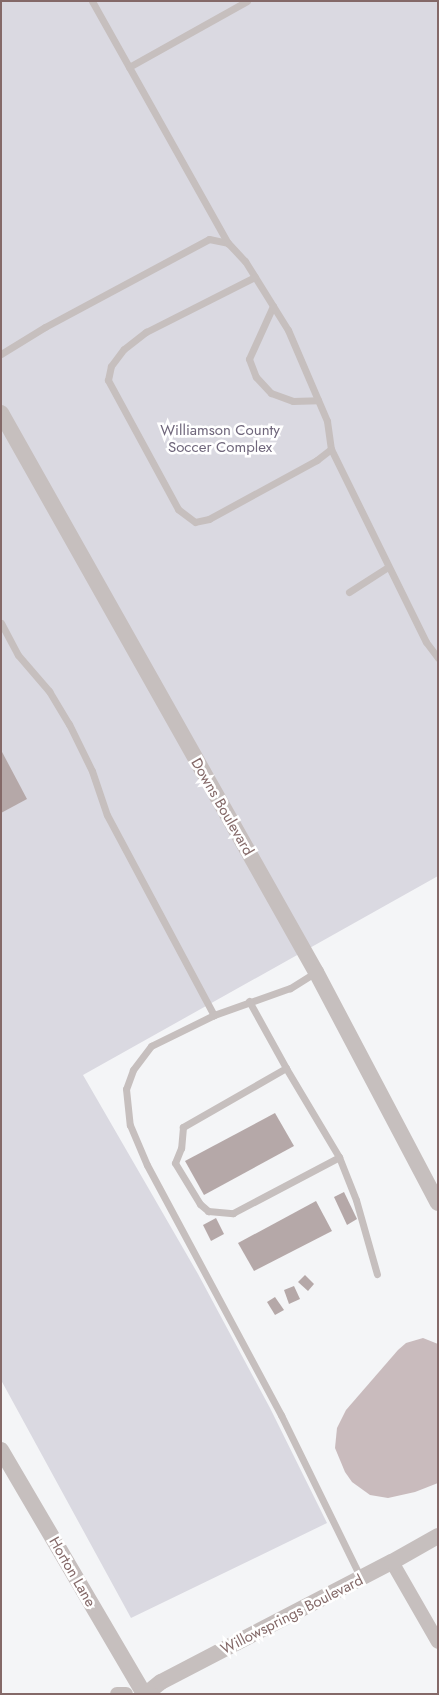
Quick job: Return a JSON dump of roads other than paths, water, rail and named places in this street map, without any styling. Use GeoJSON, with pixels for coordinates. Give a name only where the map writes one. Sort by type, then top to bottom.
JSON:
{"type":"FeatureCollection","features":[{"type":"Feature","properties":{"kind":"street","name":"Downs Boulevard"},"geometry":{"type":"LineString","coordinates":[[1,413],[316,972],[438,1203]]}},
{"type":"Feature","properties":{"kind":"street","name":"Horton Lane"},"geometry":{"type":"LineString","coordinates":[[1,1450],[145,1694]]}},
{"type":"Feature","properties":{"kind":"street","name":"Willowsprings Boulevard"},"geometry":{"type":"LineString","coordinates":[[145,1694],[162,1682],[361,1579],[438,1536]]}},
{"type":"Feature","properties":{"kind":"street"},"geometry":{"type":"LineString","coordinates":[[392,1562],[438,1642]]}},
{"type":"Feature","properties":{"kind":"street"},"geometry":{"type":"LineString","coordinates":[[117,1694],[126,1694]]}},
{"type":"Feature","properties":{"kind":"lane"},"geometry":{"type":"LineString","coordinates":[[92,1],[228,243],[245,261],[288,330],[327,421],[331,449],[426,642],[438,658]]}},
{"type":"Feature","properties":{"kind":"lane"},"geometry":{"type":"LineString","coordinates":[[129,67],[247,1]]}},
{"type":"Feature","properties":{"kind":"lane"},"geometry":{"type":"LineString","coordinates":[[1,354],[45,326],[209,239],[228,243]]}},
{"type":"Feature","properties":{"kind":"lane"},"geometry":{"type":"LineString","coordinates":[[255,277],[146,332],[124,349],[111,366],[108,380],[178,509],[196,522],[209,519],[317,460],[331,449]]}},
{"type":"Feature","properties":{"kind":"lane"},"geometry":{"type":"LineString","coordinates":[[273,306],[250,359],[256,376],[271,393],[293,401],[318,400]]}},
{"type":"Feature","properties":{"kind":"lane"},"geometry":{"type":"LineString","coordinates":[[349,592],[388,567]]}},
{"type":"Feature","properties":{"kind":"lane"},"geometry":{"type":"LineString","coordinates":[[1,623],[18,655],[49,691],[69,724],[92,772],[107,815],[214,1015]]}},
{"type":"Feature","properties":{"kind":"lane"},"geometry":{"type":"LineString","coordinates":[[316,972],[290,988],[214,1015],[151,1046],[133,1070],[126,1089],[130,1125],[146,1165],[281,1415],[361,1579]]}},
{"type":"Feature","properties":{"kind":"lane"},"geometry":{"type":"LineString","coordinates":[[249,1001],[339,1157],[356,1200],[376,1274]]}},
{"type":"Feature","properties":{"kind":"lane"},"geometry":{"type":"LineString","coordinates":[[286,1068],[183,1127],[181,1148],[175,1163],[200,1204],[208,1211],[233,1213],[339,1157]]}},
{"type":"Feature","properties":{"kind":"park label","name":"Williamson County Soccer Complex"},"geometry":{"type":"Point","coordinates":[220,438]}}]}
